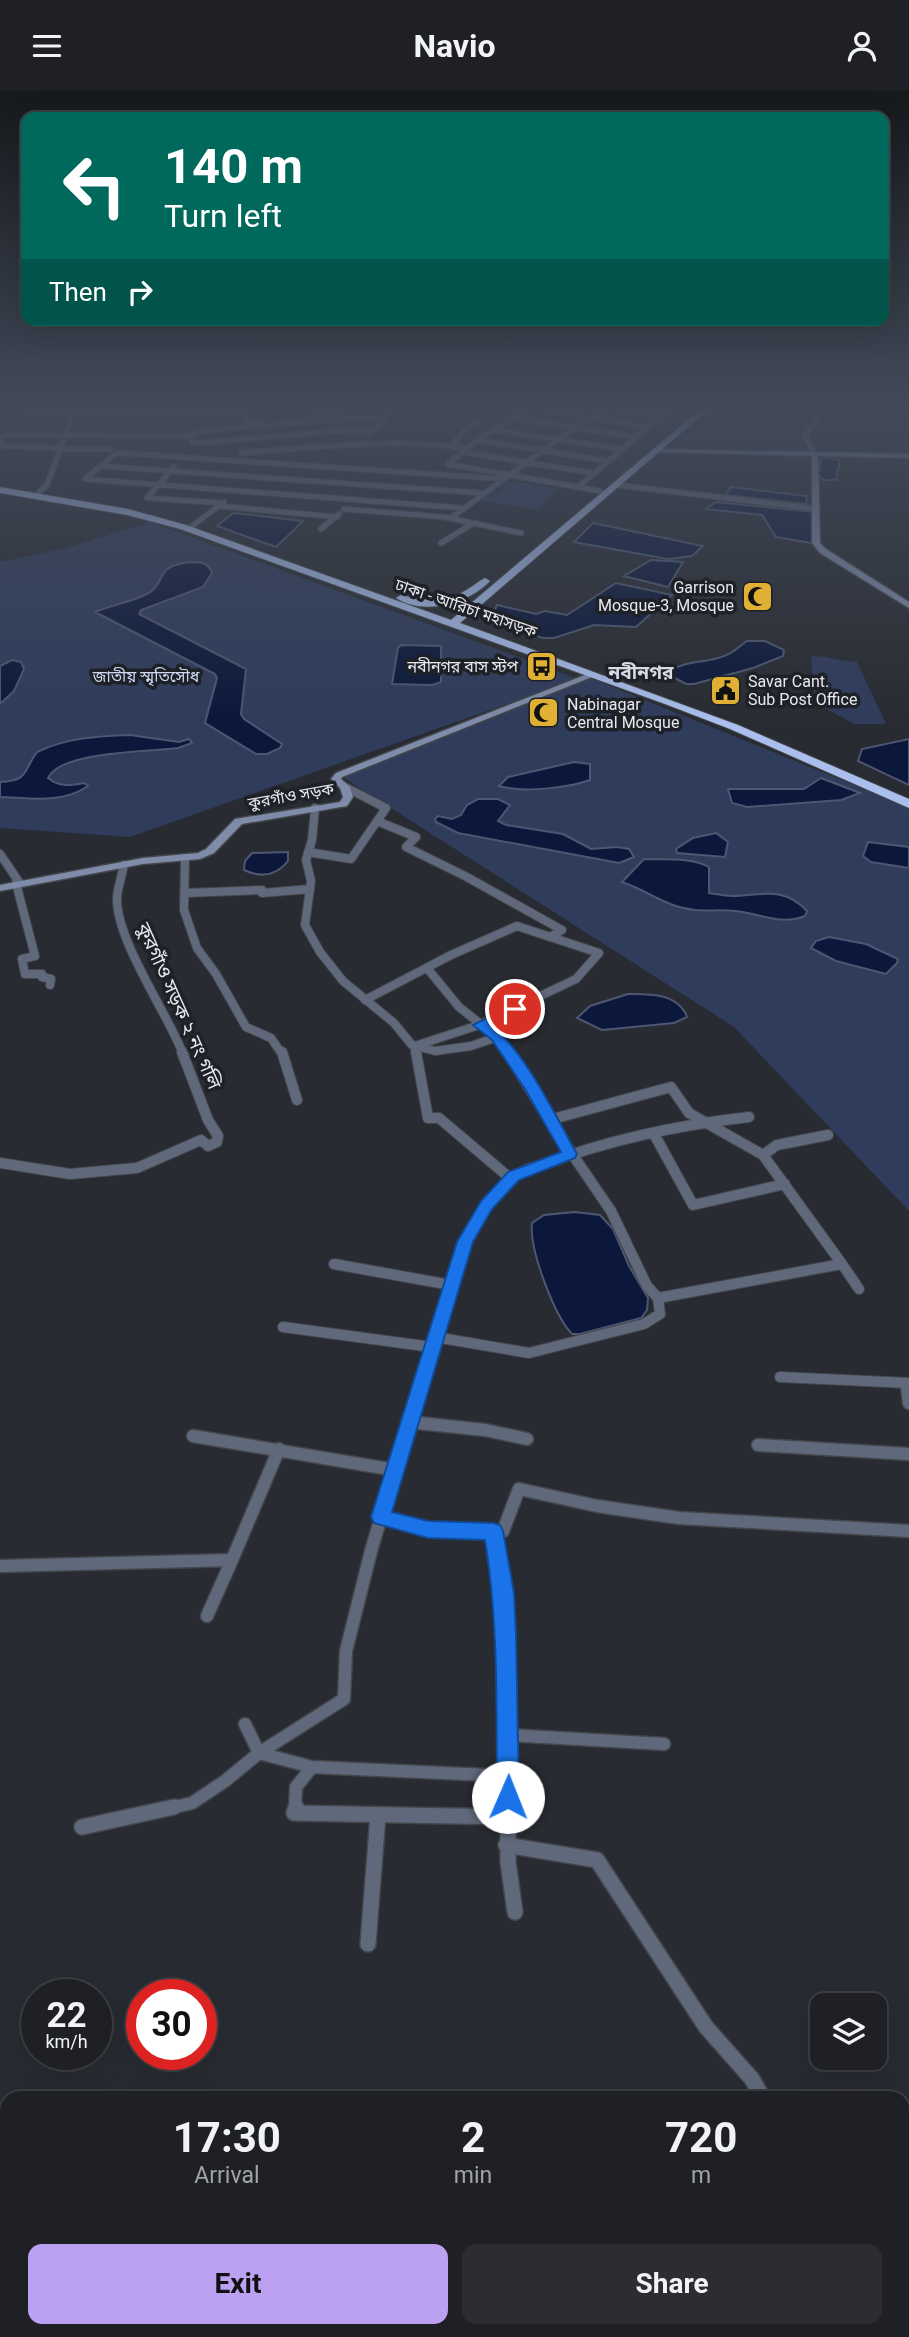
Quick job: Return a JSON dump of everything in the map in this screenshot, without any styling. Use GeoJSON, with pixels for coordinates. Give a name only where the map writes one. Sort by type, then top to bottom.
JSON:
{"type":"FeatureCollection","features":[{"type":"Feature","properties":{"kind":"highway"},"geometry":{"type":"LineString","coordinates":[[130,513],[452,620],[669,702],[909,801]]}},
{"type":"Feature","properties":{"kind":"highway","name":"ঢাকা - আরিচা মহাসড়ক"},"geometry":{"type":"LineString","coordinates":[[146,513],[192,526],[735,723],[909,801]]}},
{"type":"Feature","properties":{"kind":"highway"},"geometry":{"type":"LineString","coordinates":[[358,586],[414,601],[457,600],[474,591],[509,561],[527,557],[576,513]]}},
{"type":"Feature","properties":{"kind":"highway"},"geometry":{"type":"LineString","coordinates":[[452,620],[582,513]]}},
{"type":"Feature","properties":{"kind":"highway"},"geometry":{"type":"LineString","coordinates":[[237,547],[251,556],[588,677],[829,773],[853,779]]}},
{"type":"Feature","properties":{"kind":"highway"},"geometry":{"type":"LineString","coordinates":[[510,640],[482,620],[481,608],[485,601],[530,565],[527,557]]}},
{"type":"Feature","properties":{"kind":"street"},"geometry":{"type":"LineString","coordinates":[[192,526],[210,513]]}},
{"type":"Feature","properties":{"kind":"street"},"geometry":{"type":"LineString","coordinates":[[303,513],[337,516]]}},
{"type":"Feature","properties":{"kind":"street"},"geometry":{"type":"LineString","coordinates":[[321,529],[340,513]]}},
{"type":"Feature","properties":{"kind":"street"},"geometry":{"type":"LineString","coordinates":[[389,513],[451,518],[521,533]]}},
{"type":"Feature","properties":{"kind":"street"},"geometry":{"type":"LineString","coordinates":[[451,518],[457,513]]}},
{"type":"Feature","properties":{"kind":"street"},"geometry":{"type":"LineString","coordinates":[[817,513],[816,543],[823,551],[909,606]]}},
{"type":"Feature","properties":{"kind":"street"},"geometry":{"type":"LineString","coordinates":[[441,543],[472,524]]}},
{"type":"Feature","properties":{"kind":"street","name":"কুরগাঁও সড়ক"},"geometry":{"type":"LineString","coordinates":[[0,888],[124,865],[206,854],[239,821],[343,804],[348,797],[345,787],[336,779],[339,775],[588,677]]}},
{"type":"Feature","properties":{"kind":"street"},"geometry":{"type":"LineString","coordinates":[[308,852],[351,859],[386,808],[345,787]]}},
{"type":"Feature","properties":{"kind":"street"},"geometry":{"type":"LineString","coordinates":[[315,808],[306,860],[310,889],[305,925],[320,952],[343,981],[394,1023],[415,1046],[428,1118],[439,1118],[511,1179]]}},
{"type":"Feature","properties":{"kind":"street"},"geometry":{"type":"LineString","coordinates":[[377,821],[416,837],[406,847],[448,865],[562,930],[550,937]]}},
{"type":"Feature","properties":{"kind":"street"},"geometry":{"type":"LineString","coordinates":[[0,854],[15,872],[22,913],[35,956],[22,959],[25,974],[42,974],[42,977],[51,979],[50,985]]}},
{"type":"Feature","properties":{"kind":"street"},"geometry":{"type":"LineString","coordinates":[[185,858],[184,910],[197,948],[216,974],[246,1027],[271,1038],[281,1050],[297,1100]]}},
{"type":"Feature","properties":{"kind":"street","name":"কুরগাঁও সড়ক ২ নং গলি"},"geometry":{"type":"LineString","coordinates":[[0,1163],[70,1174],[137,1168],[201,1140],[208,1146],[217,1142],[218,1136],[208,1121],[174,1030],[157,1006],[122,924],[117,899],[124,865]]}},
{"type":"Feature","properties":{"kind":"street"},"geometry":{"type":"LineString","coordinates":[[186,893],[262,890],[262,893],[310,889]]}},
{"type":"Feature","properties":{"kind":"street"},"geometry":{"type":"LineString","coordinates":[[527,929],[528,912]]}},
{"type":"Feature","properties":{"kind":"street"},"geometry":{"type":"LineString","coordinates":[[365,1000],[517,926],[599,953],[576,979],[480,1025],[415,1046]]}},
{"type":"Feature","properties":{"kind":"street"},"geometry":{"type":"LineString","coordinates":[[283,1327],[529,1353],[644,1324],[660,1314],[658,1298],[647,1286],[611,1211],[570,1154],[531,1087],[497,1037],[459,1007],[427,968]]}},
{"type":"Feature","properties":{"kind":"street"},"geometry":{"type":"LineString","coordinates":[[415,1046],[435,1051],[471,1046],[497,1037]]}},
{"type":"Feature","properties":{"kind":"street"},"geometry":{"type":"LineString","coordinates":[[549,1121],[671,1087],[689,1113],[763,1155],[859,1289]]}},
{"type":"Feature","properties":{"kind":"street"},"geometry":{"type":"LineString","coordinates":[[82,1827],[192,1803],[225,1781],[259,1753],[344,1699],[346,1651],[381,1517],[451,1285],[465,1242],[487,1205],[511,1179],[570,1154],[705,1122],[748,1117]]}},
{"type":"Feature","properties":{"kind":"street"},"geometry":{"type":"LineString","coordinates":[[654,1134],[693,1205],[785,1184]]}},
{"type":"Feature","properties":{"kind":"street"},"geometry":{"type":"LineString","coordinates":[[763,1155],[777,1145],[828,1135]]}},
{"type":"Feature","properties":{"kind":"street"},"geometry":{"type":"LineString","coordinates":[[334,1263],[451,1285]]}},
{"type":"Feature","properties":{"kind":"street"},"geometry":{"type":"LineString","coordinates":[[658,1298],[842,1264]]}},
{"type":"Feature","properties":{"kind":"street"},"geometry":{"type":"LineString","coordinates":[[780,1377],[908,1383],[909,1403]]}},
{"type":"Feature","properties":{"kind":"street"},"geometry":{"type":"LineString","coordinates":[[410,1422],[485,1430],[527,1439]]}},
{"type":"Feature","properties":{"kind":"street"},"geometry":{"type":"LineString","coordinates":[[193,1436],[395,1470]]}},
{"type":"Feature","properties":{"kind":"street"},"geometry":{"type":"LineString","coordinates":[[758,1445],[909,1454]]}},
{"type":"Feature","properties":{"kind":"street"},"geometry":{"type":"LineString","coordinates":[[207,1616],[279,1449]]}},
{"type":"Feature","properties":{"kind":"street"},"geometry":{"type":"LineString","coordinates":[[381,1517],[428,1529],[503,1531],[519,1489],[597,1506],[679,1518],[909,1531]]}},
{"type":"Feature","properties":{"kind":"street"},"geometry":{"type":"LineString","coordinates":[[493,1531],[503,1593],[509,1776],[506,1845],[509,1887],[515,1912]]}},
{"type":"Feature","properties":{"kind":"street"},"geometry":{"type":"LineString","coordinates":[[0,1566],[232,1560]]}},
{"type":"Feature","properties":{"kind":"street"},"geometry":{"type":"LineString","coordinates":[[245,1724],[259,1753],[312,1767],[509,1776]]}},
{"type":"Feature","properties":{"kind":"street"},"geometry":{"type":"LineString","coordinates":[[508,1735],[664,1744]]}},
{"type":"Feature","properties":{"kind":"street"},"geometry":{"type":"LineString","coordinates":[[312,1767],[296,1787],[297,1804],[294,1813],[507,1817]]}},
{"type":"Feature","properties":{"kind":"street"},"geometry":{"type":"LineString","coordinates":[[368,1944],[378,1815]]}},
{"type":"Feature","properties":{"kind":"street"},"geometry":{"type":"LineString","coordinates":[[506,1845],[597,1860],[705,2027],[724,2051],[756,2083],[760,2091]]}},
{"type":"Feature","properties":{"kind":"green space","name":"জাতীয় স্মৃতিসৌধ"},"geometry":{"type":"Polygon","coordinates":[[[150,522],[578,679],[130,837],[0,828],[0,562],[62,549],[150,522]]]}},
{"type":"Feature","properties":{"kind":"green space"},"geometry":{"type":"Polygon","coordinates":[[[811,656],[857,662],[886,724],[854,724],[814,702],[811,656]]]}},
{"type":"Feature","properties":{"kind":"green space"},"geometry":{"type":"Polygon","coordinates":[[[588,677],[909,807],[909,1211],[734,1027],[339,775],[588,677]]]}},
{"type":"Feature","properties":{"kind":"shaded area"},"geometry":{"type":"Polygon","coordinates":[[[233,513],[303,521],[276,547],[217,526],[233,513]]]}},
{"type":"Feature","properties":{"kind":"shaded area"},"geometry":{"type":"Polygon","coordinates":[[[742,513],[814,513],[812,543],[776,537],[762,515],[742,513]]]}},
{"type":"Feature","properties":{"kind":"shaded area"},"geometry":{"type":"Polygon","coordinates":[[[593,523],[703,546],[692,556],[668,559],[574,542],[593,523]]]}},
{"type":"Feature","properties":{"kind":"shaded area"},"geometry":{"type":"Polygon","coordinates":[[[651,560],[683,562],[668,587],[624,576],[651,560]]]}},
{"type":"Feature","properties":{"kind":"shaded area"},"geometry":{"type":"Polygon","coordinates":[[[192,562],[204,564],[211,570],[212,573],[203,587],[141,610],[139,614],[246,669],[241,714],[244,719],[282,744],[280,748],[267,754],[256,754],[205,723],[217,678],[215,674],[95,612],[147,594],[171,567],[192,562]]]}},
{"type":"Feature","properties":{"kind":"shaded area"},"geometry":{"type":"Polygon","coordinates":[[[616,583],[672,595],[636,627],[594,625],[554,638],[543,638],[505,625],[493,614],[497,605],[536,614],[545,611],[567,615],[616,583]]]}},
{"type":"Feature","properties":{"kind":"shaded area"},"geometry":{"type":"Polygon","coordinates":[[[747,641],[765,641],[784,650],[783,656],[753,668],[694,684],[686,684],[669,675],[669,671],[681,665],[727,655],[747,641]]]}},
{"type":"Feature","properties":{"kind":"shaded area"},"geometry":{"type":"Polygon","coordinates":[[[401,645],[441,646],[441,682],[432,685],[392,684],[398,648],[401,645]]]}},
{"type":"Feature","properties":{"kind":"shaded area"},"geometry":{"type":"Polygon","coordinates":[[[12,660],[21,662],[24,669],[14,691],[0,704],[0,666],[12,660]]]}},
{"type":"Feature","properties":{"kind":"shaded area"},"geometry":{"type":"Polygon","coordinates":[[[130,735],[179,742],[189,739],[192,743],[178,748],[107,754],[69,762],[56,769],[48,778],[61,784],[84,783],[88,786],[68,795],[46,799],[0,797],[0,782],[21,777],[37,752],[71,741],[130,735]]]}},
{"type":"Feature","properties":{"kind":"shaded area"},"geometry":{"type":"Polygon","coordinates":[[[909,739],[909,785],[858,761],[862,749],[909,739]]]}},
{"type":"Feature","properties":{"kind":"shaded area"},"geometry":{"type":"Polygon","coordinates":[[[574,762],[590,764],[590,780],[545,789],[499,786],[508,777],[574,762]]]}},
{"type":"Feature","properties":{"kind":"shaded area"},"geometry":{"type":"Polygon","coordinates":[[[821,778],[860,793],[841,800],[747,807],[732,803],[728,789],[804,789],[821,778]]]}},
{"type":"Feature","properties":{"kind":"shaded area"},"geometry":{"type":"Polygon","coordinates":[[[478,799],[498,799],[510,805],[498,821],[506,825],[563,834],[591,849],[629,849],[634,857],[619,863],[458,833],[436,822],[438,816],[452,819],[461,815],[467,805],[478,799]]]}},
{"type":"Feature","properties":{"kind":"shaded area"},"geometry":{"type":"Polygon","coordinates":[[[716,833],[728,842],[725,857],[677,853],[676,849],[693,838],[716,833]]]}},
{"type":"Feature","properties":{"kind":"shaded area"},"geometry":{"type":"Polygon","coordinates":[[[868,842],[909,847],[909,868],[871,862],[863,856],[868,842]]]}},
{"type":"Feature","properties":{"kind":"shaded area"},"geometry":{"type":"Polygon","coordinates":[[[288,852],[288,861],[273,873],[262,875],[244,870],[245,861],[252,853],[288,852]]]}},
{"type":"Feature","properties":{"kind":"shaded area"},"geometry":{"type":"Polygon","coordinates":[[[644,859],[686,860],[702,864],[709,867],[709,893],[732,896],[780,895],[798,903],[807,911],[805,916],[787,920],[744,912],[676,906],[622,882],[644,859]]]}},
{"type":"Feature","properties":{"kind":"shaded area"},"geometry":{"type":"Polygon","coordinates":[[[829,937],[866,944],[898,959],[897,963],[886,974],[836,961],[811,948],[816,941],[829,937]]]}},
{"type":"Feature","properties":{"kind":"shaded area"},"geometry":{"type":"Polygon","coordinates":[[[628,994],[670,999],[683,1009],[687,1017],[674,1023],[602,1030],[577,1018],[590,1006],[628,994]]]}},
{"type":"Feature","properties":{"kind":"shaded area"},"geometry":{"type":"Polygon","coordinates":[[[575,1212],[600,1215],[613,1229],[629,1266],[648,1298],[647,1310],[641,1318],[580,1334],[572,1334],[565,1325],[539,1265],[534,1249],[532,1223],[544,1215],[575,1212]]]}},
{"type":"Feature","properties":{"kind":"place","name":"Garrison Mosque-3, Mosque"},"geometry":{"type":"Point","coordinates":[757,596]}},
{"type":"Feature","properties":{"kind":"place","name":"নবীনগর বাস স্টপ"},"geometry":{"type":"Point","coordinates":[541,666]}},
{"type":"Feature","properties":{"kind":"place","name":"Savar Cant. Sub Post Office"},"geometry":{"type":"Point","coordinates":[725,690]}},
{"type":"Feature","properties":{"kind":"place","name":"Nabinagar Central Mosque"},"geometry":{"type":"Point","coordinates":[544,713]}},
{"type":"Feature","properties":{"kind":"district","name":"নবীনগর"},"geometry":{"type":"Point","coordinates":[641,672]}},
{"type":"Feature","properties":{"kind":"route"},"geometry":{"type":"LineString","coordinates":[[508,1797],[506,1633],[493,1531],[428,1529],[381,1517],[465,1242],[487,1205],[513,1176],[570,1154],[531,1087],[497,1037],[480,1025],[515,1009]]}}]}
